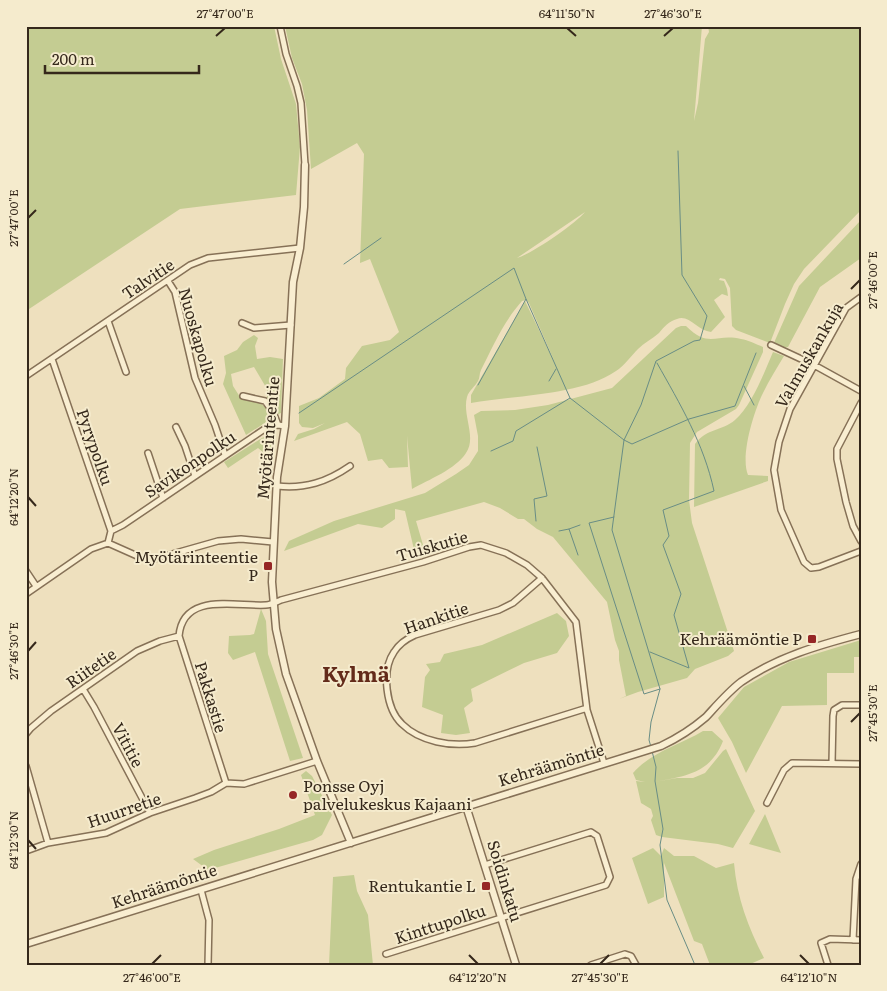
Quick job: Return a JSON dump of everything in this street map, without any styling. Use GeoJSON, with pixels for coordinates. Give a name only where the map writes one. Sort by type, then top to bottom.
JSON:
{"type":"FeatureCollection","features":[{"type":"Feature","properties":{"kind":"street","name":"Myötärinteentie"},"geometry":{"type":"LineString","coordinates":[[280,26],[286,54],[301,103],[305,165],[304,207],[300,248],[293,282],[285,426],[277,486],[273,542],[273,603],[276,629],[286,674],[316,761],[351,843]]}},
{"type":"Feature","properties":{"kind":"street","name":"Talvitie"},"geometry":{"type":"LineString","coordinates":[[26,376],[190,265],[208,258],[300,248]]}},
{"type":"Feature","properties":{"kind":"street","name":"Nuoskapolku"},"geometry":{"type":"LineString","coordinates":[[168,281],[175,292],[195,378],[215,425],[225,455]]}},
{"type":"Feature","properties":{"kind":"street","name":"Valmuskankuja"},"geometry":{"type":"LineString","coordinates":[[861,297],[846,308],[790,409],[779,442],[774,470],[781,510],[804,562],[811,568],[818,567],[861,551]]}},
{"type":"Feature","properties":{"kind":"street"},"geometry":{"type":"LineString","coordinates":[[108,321],[126,372]]}},
{"type":"Feature","properties":{"kind":"street"},"geometry":{"type":"LineString","coordinates":[[242,323],[254,328],[291,325]]}},
{"type":"Feature","properties":{"kind":"street"},"geometry":{"type":"LineString","coordinates":[[771,345],[814,365],[861,391]]}},
{"type":"Feature","properties":{"kind":"street","name":"Pyrypolku"},"geometry":{"type":"LineString","coordinates":[[52,359],[111,531]]}},
{"type":"Feature","properties":{"kind":"street"},"geometry":{"type":"LineString","coordinates":[[243,396],[265,401],[273,412],[278,424],[285,426]]}},
{"type":"Feature","properties":{"kind":"street"},"geometry":{"type":"LineString","coordinates":[[861,403],[837,449],[837,459],[853,526],[861,541]]}},
{"type":"Feature","properties":{"kind":"street","name":"Savikonpolku"},"geometry":{"type":"LineString","coordinates":[[111,531],[123,525],[269,426],[278,424]]}},
{"type":"Feature","properties":{"kind":"street"},"geometry":{"type":"LineString","coordinates":[[176,427],[185,446],[195,476]]}},
{"type":"Feature","properties":{"kind":"street"},"geometry":{"type":"LineString","coordinates":[[148,453],[163,498]]}},
{"type":"Feature","properties":{"kind":"street"},"geometry":{"type":"LineString","coordinates":[[277,486],[303,487],[332,477],[350,466]]}},
{"type":"Feature","properties":{"kind":"street"},"geometry":{"type":"LineString","coordinates":[[108,543],[111,531]]}},
{"type":"Feature","properties":{"kind":"street"},"geometry":{"type":"LineString","coordinates":[[26,594],[91,549],[108,543],[144,559],[151,560],[218,541],[241,539],[273,542]]}},
{"type":"Feature","properties":{"kind":"street","name":"Tuiskutie"},"geometry":{"type":"LineString","coordinates":[[273,603],[423,562],[469,547],[481,545],[506,553],[527,565],[542,578],[576,622],[587,710],[604,763]]}},
{"type":"Feature","properties":{"kind":"street"},"geometry":{"type":"LineString","coordinates":[[26,571],[36,586]]}},
{"type":"Feature","properties":{"kind":"street","name":"Hankitie"},"geometry":{"type":"LineString","coordinates":[[542,578],[513,603],[499,610],[415,635],[399,645],[393,653],[387,672],[388,695],[392,710],[401,724],[419,735],[442,742],[463,745],[475,743],[584,709],[587,710]]}},
{"type":"Feature","properties":{"kind":"street"},"geometry":{"type":"LineString","coordinates":[[179,636],[181,625],[186,617],[206,605],[269,606],[273,603]]}},
{"type":"Feature","properties":{"kind":"street","name":"Kehräämöntie"},"geometry":{"type":"LineString","coordinates":[[26,944],[604,763],[651,750],[681,737],[705,717],[731,690],[768,665],[792,655],[861,634]]}},
{"type":"Feature","properties":{"kind":"street","name":"Riitetie"},"geometry":{"type":"LineString","coordinates":[[26,734],[51,711],[142,648],[179,636]]}},
{"type":"Feature","properties":{"kind":"street","name":"Pakkastie"},"geometry":{"type":"LineString","coordinates":[[179,636],[216,756],[226,782]]}},
{"type":"Feature","properties":{"kind":"street","name":"Vititie"},"geometry":{"type":"LineString","coordinates":[[82,689],[94,707],[150,813]]}},
{"type":"Feature","properties":{"kind":"street"},"geometry":{"type":"LineString","coordinates":[[832,763],[834,710],[842,705],[861,706]]}},
{"type":"Feature","properties":{"kind":"street"},"geometry":{"type":"LineString","coordinates":[[226,782],[244,784],[316,761]]}},
{"type":"Feature","properties":{"kind":"street"},"geometry":{"type":"LineString","coordinates":[[767,803],[784,770],[792,762],[861,764]]}},
{"type":"Feature","properties":{"kind":"street"},"geometry":{"type":"LineString","coordinates":[[26,766],[48,843]]}},
{"type":"Feature","properties":{"kind":"street","name":"Huurretie"},"geometry":{"type":"LineString","coordinates":[[26,851],[48,843],[106,833],[150,813],[196,798],[226,782]]}},
{"type":"Feature","properties":{"kind":"street","name":"Soidinkatu"},"geometry":{"type":"LineString","coordinates":[[466,806],[516,965]]}},
{"type":"Feature","properties":{"kind":"street","name":"Kinttupolku"},"geometry":{"type":"LineString","coordinates":[[386,954],[606,885],[610,877],[597,836],[591,832],[485,865]]}},
{"type":"Feature","properties":{"kind":"street"},"geometry":{"type":"LineString","coordinates":[[853,940],[856,879],[861,864]]}},
{"type":"Feature","properties":{"kind":"street"},"geometry":{"type":"LineString","coordinates":[[200,890],[209,920],[208,965]]}},
{"type":"Feature","properties":{"kind":"street"},"geometry":{"type":"LineString","coordinates":[[828,965],[821,943],[830,939],[861,940]]}},
{"type":"Feature","properties":{"kind":"street"},"geometry":{"type":"LineString","coordinates":[[591,965],[625,954],[631,956],[636,965]]}},
{"type":"Feature","properties":{"kind":"green space"},"geometry":{"type":"Polygon","coordinates":[[[26,26],[274,26],[281,59],[296,104],[300,147],[296,195],[180,209],[26,311],[26,26]]]}},
{"type":"Feature","properties":{"kind":"green space"},"geometry":{"type":"Polygon","coordinates":[[[285,26],[702,26],[694,121],[698,103],[705,39],[709,32],[708,26],[861,26],[861,210],[804,269],[794,284],[770,343],[736,330],[732,326],[730,288],[725,279],[720,278],[719,280],[724,281],[728,296],[722,294],[714,300],[725,317],[711,332],[686,319],[677,319],[665,326],[659,333],[640,347],[619,369],[601,379],[566,390],[471,403],[471,395],[525,301],[555,363],[529,303],[526,300],[522,301],[499,334],[481,370],[479,380],[467,397],[466,411],[470,440],[466,453],[449,469],[412,489],[407,436],[408,467],[389,468],[382,459],[368,461],[360,434],[347,422],[294,441],[298,434],[314,429],[325,423],[313,428],[302,427],[299,423],[299,406],[319,398],[345,379],[346,368],[362,346],[390,340],[399,332],[370,259],[360,263],[364,154],[357,143],[311,169],[307,110],[302,84],[292,58],[285,26]],[[585,212],[517,258],[543,245],[585,212]]]}},
{"type":"Feature","properties":{"kind":"green space"},"geometry":{"type":"Polygon","coordinates":[[[861,220],[861,258],[820,287],[788,347],[780,348],[773,345],[799,286],[861,220]]]}},
{"type":"Feature","properties":{"kind":"green space"},"geometry":{"type":"Polygon","coordinates":[[[686,326],[694,333],[707,339],[732,338],[746,340],[763,347],[763,352],[736,409],[697,432],[690,443],[689,500],[692,523],[734,651],[728,656],[695,669],[687,678],[619,699],[626,696],[619,651],[607,602],[553,537],[537,529],[524,519],[518,519],[500,508],[484,502],[416,521],[426,555],[416,558],[405,511],[395,509],[395,519],[382,528],[358,524],[284,551],[289,541],[334,521],[425,493],[469,465],[478,451],[478,436],[474,415],[481,411],[515,410],[548,405],[612,388],[676,328],[686,326]]]}},
{"type":"Feature","properties":{"kind":"green space"},"geometry":{"type":"Polygon","coordinates":[[[254,335],[258,338],[255,346],[257,359],[270,357],[283,359],[281,413],[276,415],[267,400],[267,389],[254,367],[231,374],[233,386],[240,397],[263,405],[271,419],[246,435],[223,384],[226,373],[224,356],[237,350],[243,342],[254,335]]]}},
{"type":"Feature","properties":{"kind":"green space"},"geometry":{"type":"Polygon","coordinates":[[[773,352],[784,356],[759,401],[749,434],[746,457],[748,475],[768,476],[768,481],[694,507],[695,444],[704,435],[730,424],[741,414],[757,388],[773,352]]]}},
{"type":"Feature","properties":{"kind":"green space"},"geometry":{"type":"Polygon","coordinates":[[[270,433],[273,438],[272,447],[264,453],[258,448],[228,468],[224,462],[270,433]]]}},
{"type":"Feature","properties":{"kind":"green space"},"geometry":{"type":"Polygon","coordinates":[[[261,609],[266,621],[268,654],[303,758],[290,761],[255,652],[233,660],[228,653],[229,636],[254,634],[261,609]]]}},
{"type":"Feature","properties":{"kind":"green space"},"geometry":{"type":"Polygon","coordinates":[[[557,613],[566,621],[569,636],[557,653],[524,663],[471,689],[473,701],[464,708],[470,733],[456,735],[441,733],[443,715],[422,707],[425,677],[430,670],[426,664],[440,662],[444,654],[482,645],[557,613]]]}},
{"type":"Feature","properties":{"kind":"green space"},"geometry":{"type":"Polygon","coordinates":[[[861,640],[861,657],[854,657],[854,673],[827,673],[827,705],[782,706],[746,773],[732,742],[718,718],[744,687],[789,662],[861,640]]]}},
{"type":"Feature","properties":{"kind":"green space"},"geometry":{"type":"Polygon","coordinates":[[[703,731],[712,731],[723,741],[718,752],[711,760],[695,772],[654,782],[677,778],[693,778],[705,773],[726,749],[755,811],[733,848],[656,835],[651,820],[653,816],[651,809],[641,803],[636,781],[645,782],[636,780],[633,773],[657,754],[703,731]]]}},
{"type":"Feature","properties":{"kind":"green space"},"geometry":{"type":"Polygon","coordinates":[[[306,771],[312,776],[332,815],[322,835],[313,840],[208,870],[193,859],[315,815],[301,775],[306,771]]]}},
{"type":"Feature","properties":{"kind":"green space"},"geometry":{"type":"Polygon","coordinates":[[[765,814],[781,853],[749,844],[765,814]]]}},
{"type":"Feature","properties":{"kind":"green space"},"geometry":{"type":"Polygon","coordinates":[[[653,848],[661,856],[664,848],[674,856],[694,856],[716,868],[734,863],[735,876],[744,912],[764,958],[748,965],[710,965],[702,944],[694,941],[664,863],[664,897],[648,904],[632,858],[653,848]]]}},
{"type":"Feature","properties":{"kind":"green space"},"geometry":{"type":"Polygon","coordinates":[[[354,875],[357,891],[368,915],[373,965],[329,965],[333,877],[354,875]]]}},
{"type":"Feature","properties":{"kind":"waterway"},"geometry":{"type":"LineString","coordinates":[[651,747],[649,740],[651,722],[660,689],[612,530],[624,440],[641,405],[656,361],[694,341],[700,340],[707,316],[682,275],[678,151]]}},
{"type":"Feature","properties":{"kind":"waterway"},"geometry":{"type":"LineString","coordinates":[[344,264],[381,238]]}},
{"type":"Feature","properties":{"kind":"waterway"},"geometry":{"type":"LineString","coordinates":[[299,413],[514,268],[526,299]]}},
{"type":"Feature","properties":{"kind":"waterway"},"geometry":{"type":"LineString","coordinates":[[478,385],[526,299],[570,398]]}},
{"type":"Feature","properties":{"kind":"waterway"},"geometry":{"type":"LineString","coordinates":[[491,451],[513,441],[516,431],[570,398],[624,440],[632,444],[689,419],[735,406],[756,353]]}},
{"type":"Feature","properties":{"kind":"waterway"},"geometry":{"type":"LineString","coordinates":[[650,652],[689,668],[674,615],[681,594],[663,545],[669,536],[663,510],[714,491],[698,441],[683,409],[657,363]]}},
{"type":"Feature","properties":{"kind":"waterway"},"geometry":{"type":"LineString","coordinates":[[549,381],[556,369]]}},
{"type":"Feature","properties":{"kind":"waterway"},"geometry":{"type":"LineString","coordinates":[[744,386],[754,405]]}},
{"type":"Feature","properties":{"kind":"waterway"},"geometry":{"type":"LineString","coordinates":[[536,521],[534,499],[547,496],[537,447]]}},
{"type":"Feature","properties":{"kind":"waterway"},"geometry":{"type":"LineString","coordinates":[[614,517],[589,523],[644,694],[660,689]]}},
{"type":"Feature","properties":{"kind":"waterway"},"geometry":{"type":"LineString","coordinates":[[569,529],[580,525]]}},
{"type":"Feature","properties":{"kind":"waterway"},"geometry":{"type":"LineString","coordinates":[[559,531],[569,529],[578,555]]}},
{"type":"Feature","properties":{"kind":"waterway"},"geometry":{"type":"LineString","coordinates":[[652,751],[656,767],[655,781],[663,829],[660,845],[667,900],[695,965]]}},
{"type":"Feature","properties":{"kind":"place","name":"Myötärinteentie P"},"geometry":{"type":"Point","coordinates":[268,566]}},
{"type":"Feature","properties":{"kind":"place","name":"Kehräämöntie P"},"geometry":{"type":"Point","coordinates":[812,639]}},
{"type":"Feature","properties":{"kind":"place","name":"Ponsse Oyj palvelukeskus Kajaani"},"geometry":{"type":"Point","coordinates":[293,795]}},
{"type":"Feature","properties":{"kind":"place","name":"Rentukantie L"},"geometry":{"type":"Point","coordinates":[486,886]}},
{"type":"Feature","properties":{"kind":"district","name":"Kylmä"},"geometry":{"type":"Point","coordinates":[356,675]}}]}
